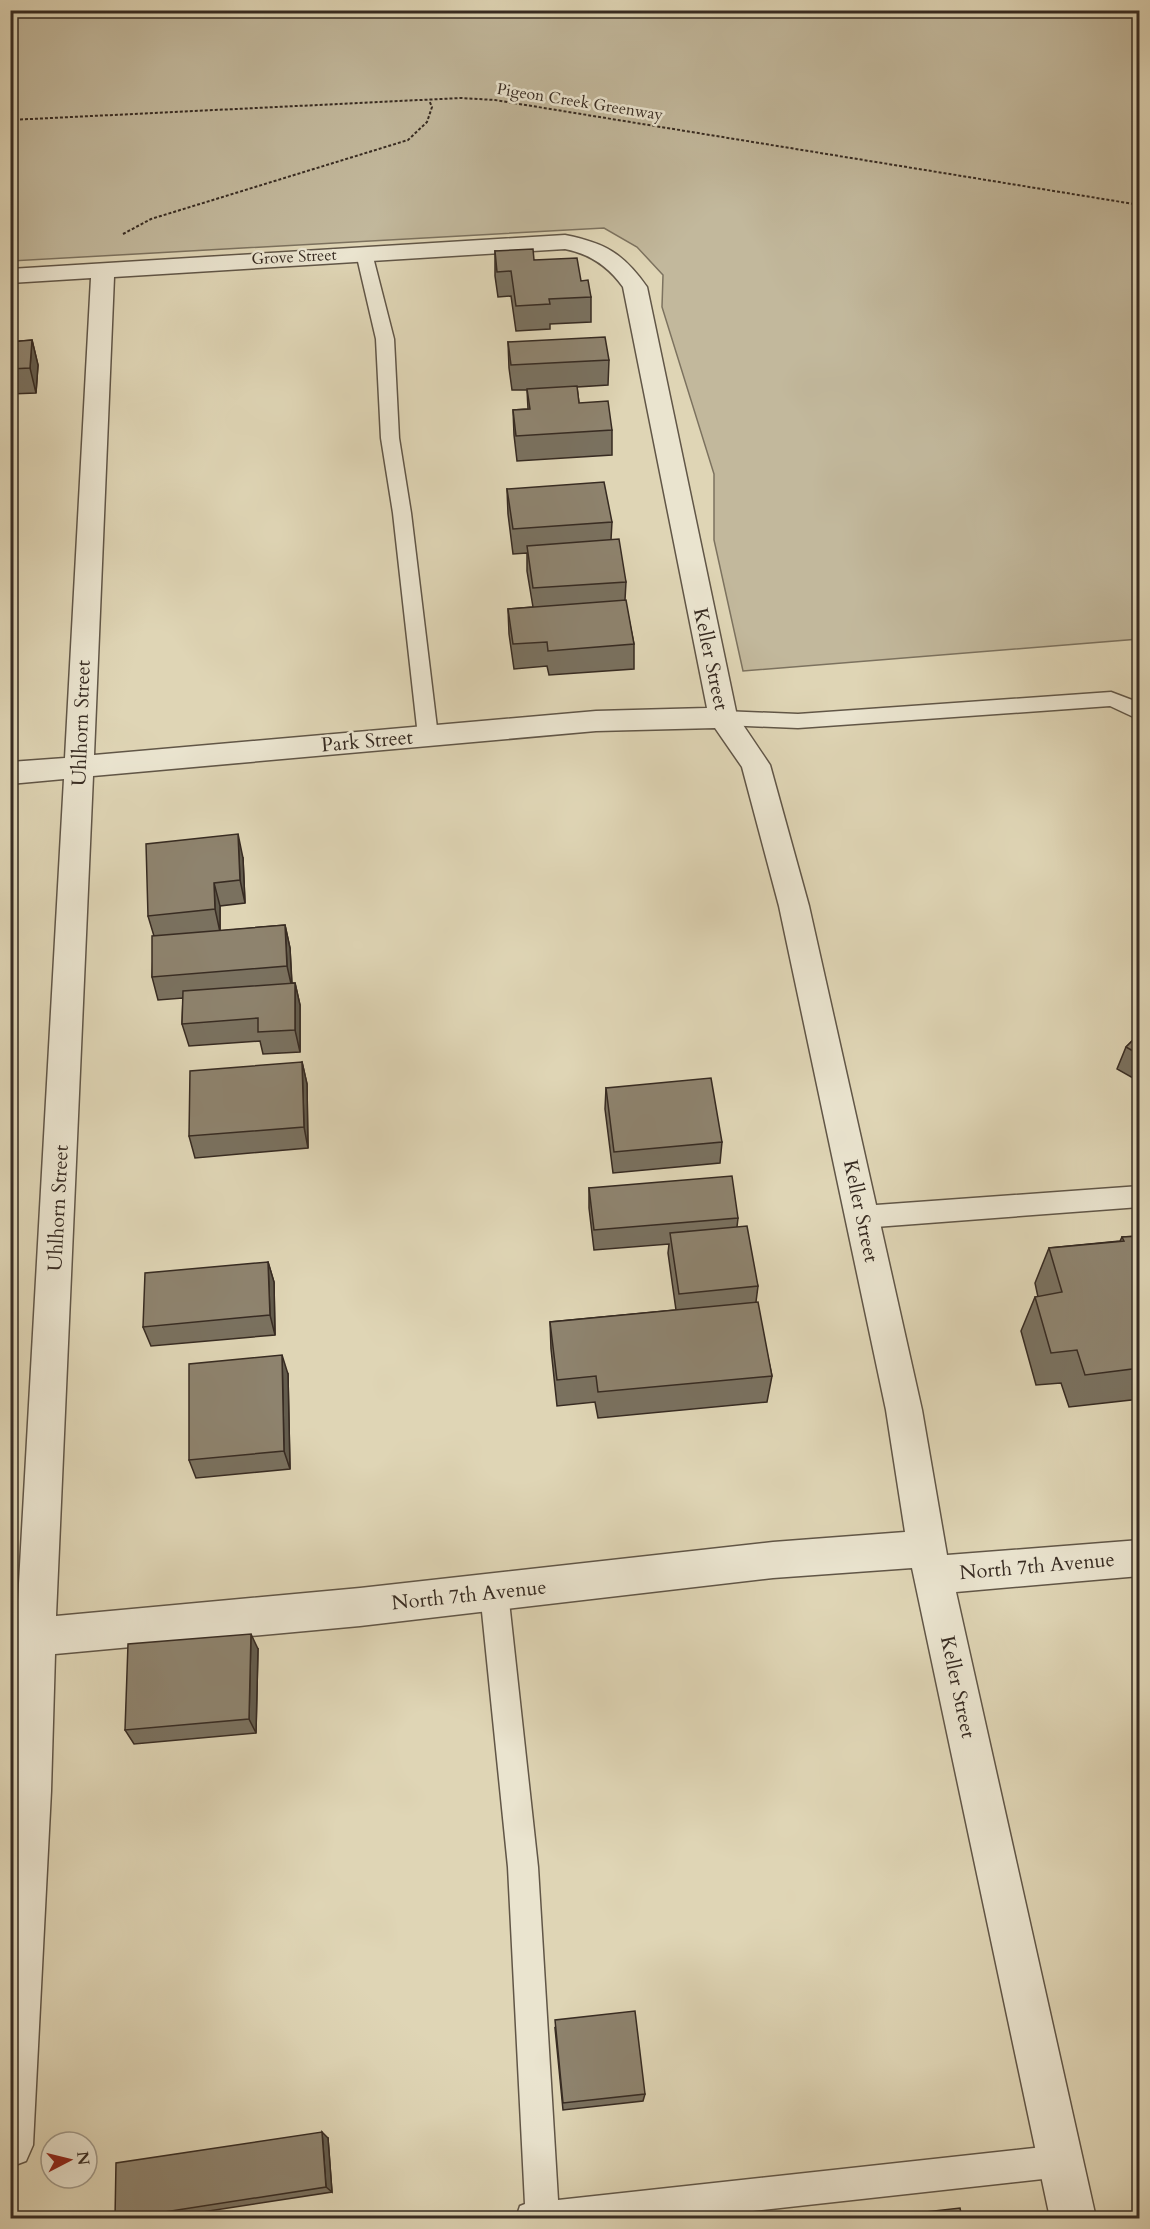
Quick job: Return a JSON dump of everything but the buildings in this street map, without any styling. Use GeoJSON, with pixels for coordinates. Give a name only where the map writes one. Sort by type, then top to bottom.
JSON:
{"type":"FeatureCollection","features":[{"type":"Feature","properties":{"kind":"street","name":"Grove Street"},"geometry":{"type":"LineString","coordinates":[[10,276],[364,253],[565,242],[578,244]]}},
{"type":"Feature","properties":{"kind":"street","name":"Keller Street"},"geometry":{"type":"LineString","coordinates":[[578,244],[609,256],[619,265],[635,287],[723,718],[756,765],[794,906],[904,1410],[930,1562],[1073,2218]]}},
{"type":"Feature","properties":{"kind":"street","name":"Uhlhorn Street"},"geometry":{"type":"LineString","coordinates":[[10,2145],[31,1791],[23,1637],[80,767],[80,724],[103,271]]}},
{"type":"Feature","properties":{"kind":"street","name":"Park Street"},"geometry":{"type":"LineString","coordinates":[[10,773],[596,721],[723,718]]}},
{"type":"Feature","properties":{"kind":"street","name":"North 7th Avenue"},"geometry":{"type":"LineString","coordinates":[[23,1637],[360,1607],[773,1560],[930,1562],[1140,1558]]}},
{"type":"Feature","properties":{"kind":"lane"},"geometry":{"type":"LineString","coordinates":[[364,253],[385,339],[390,438],[402,513],[428,736]]}},
{"type":"Feature","properties":{"kind":"lane"},"geometry":{"type":"LineString","coordinates":[[723,718],[798,722],[1111,699],[1124,703],[1140,714]]}},
{"type":"Feature","properties":{"kind":"lane"},"geometry":{"type":"LineString","coordinates":[[862,1216],[1140,1196]]}},
{"type":"Feature","properties":{"kind":"lane"},"geometry":{"type":"LineString","coordinates":[[494,1592],[523,1867],[537,2218],[1061,2161]]}},
{"type":"Feature","properties":{"kind":"path","name":"Pigeon Creek Greenway"},"geometry":{"type":"LineString","coordinates":[[10,120],[429,100],[495,100],[1140,205]]}},
{"type":"Feature","properties":{"kind":"path"},"geometry":{"type":"LineString","coordinates":[[103,271],[114,239],[151,219],[408,140],[428,122],[432,107],[429,100]]}},
{"type":"Feature","properties":{"kind":"shaded area"},"geometry":{"type":"Polygon","coordinates":[[[47,11],[1139,11],[1139,639],[743,671],[714,540],[714,474],[662,307],[663,275],[637,247],[604,228],[11,261],[11,13],[47,11]]]}}]}
